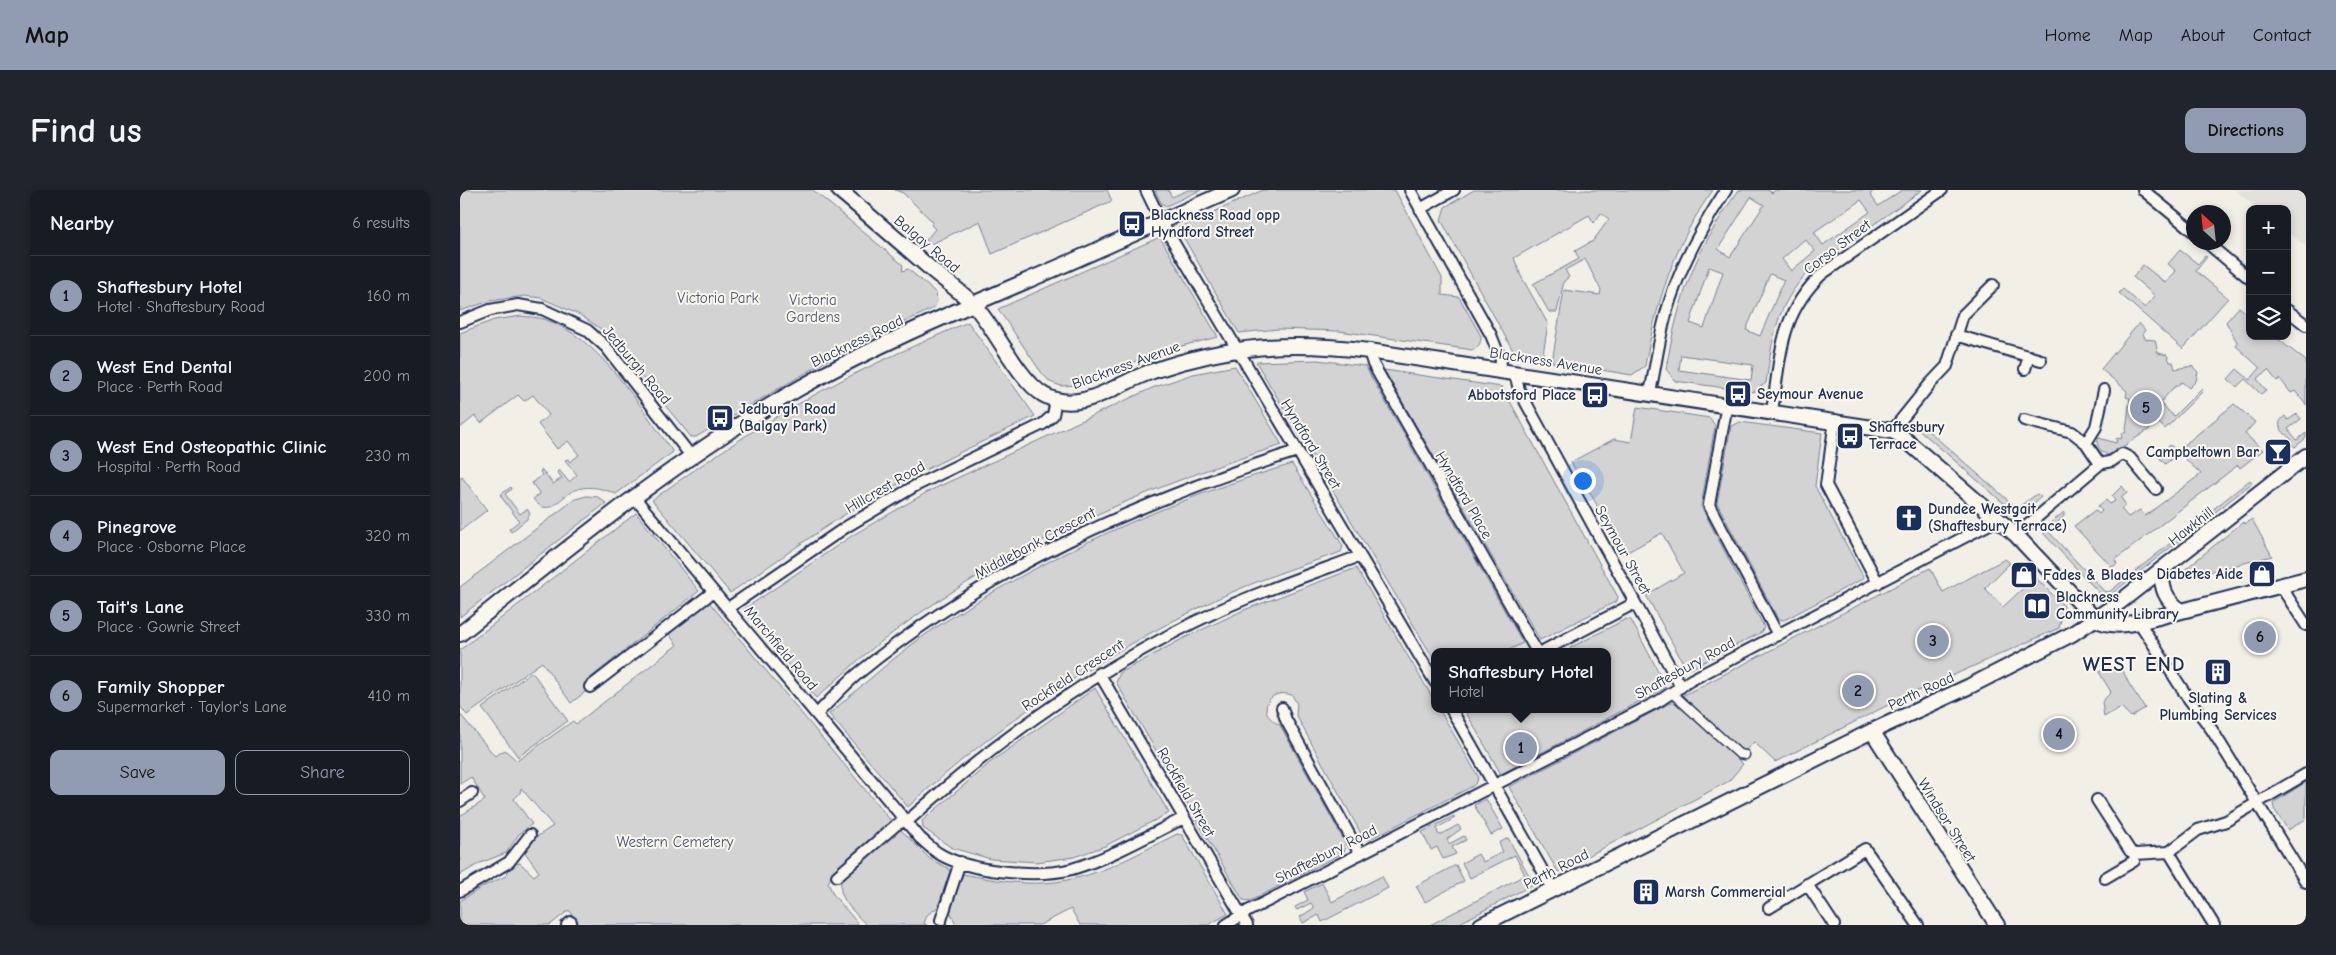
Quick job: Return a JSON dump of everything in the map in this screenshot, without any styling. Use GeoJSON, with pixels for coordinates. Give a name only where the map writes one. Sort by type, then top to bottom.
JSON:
{"type":"FeatureCollection","features":[{"type":"Feature","properties":{"kind":"street","name":"Hyndford Street"},"geometry":{"type":"LineString","coordinates":[[1146,190],[1161,221],[1431,675]]}},
{"type":"Feature","properties":{"kind":"street","name":"Blackness Road"},"geometry":{"type":"LineString","coordinates":[[460,634],[634,497],[691,456],[759,412],[831,370],[972,303],[1232,190]]}},
{"type":"Feature","properties":{"kind":"street"},"geometry":{"type":"LineString","coordinates":[[1410,190],[1491,335],[1501,360],[1500,370]]}},
{"type":"Feature","properties":{"kind":"street"},"geometry":{"type":"LineString","coordinates":[[1420,209],[1454,190]]}},
{"type":"Feature","properties":{"kind":"street"},"geometry":{"type":"LineString","coordinates":[[1650,393],[1663,326],[1673,292],[1688,254],[1726,190]]}},
{"type":"Feature","properties":{"kind":"street","name":"Corso Street"},"geometry":{"type":"LineString","coordinates":[[1772,411],[1784,331],[1793,309],[1806,289],[1822,274],[1942,190]]}},
{"type":"Feature","properties":{"kind":"street"},"geometry":{"type":"LineString","coordinates":[[2143,190],[2186,225]]}},
{"type":"Feature","properties":{"kind":"street","name":"Balgay Road"},"geometry":{"type":"LineString","coordinates":[[845,193],[972,303]]}},
{"type":"Feature","properties":{"kind":"street"},"geometry":{"type":"LineString","coordinates":[[2215,250],[2246,277]]}},
{"type":"Feature","properties":{"kind":"street"},"geometry":{"type":"LineString","coordinates":[[1892,431],[1947,366],[1962,315],[1989,288],[1978,283]]}},
{"type":"Feature","properties":{"kind":"street","name":"Blackness Avenue"},"geometry":{"type":"LineString","coordinates":[[972,303],[1033,388],[1056,400],[1070,403],[1089,399],[1151,371],[1197,357],[1276,345],[1324,345],[1835,420],[1892,431],[1900,435],[1999,519],[2095,619]]}},
{"type":"Feature","properties":{"kind":"street","name":"Jedburgh Road"},"geometry":{"type":"LineString","coordinates":[[460,322],[490,310],[518,306],[542,309],[587,330],[606,347],[691,456]]}},
{"type":"Feature","properties":{"kind":"street"},"geometry":{"type":"LineString","coordinates":[[2291,313],[2306,325]]}},
{"type":"Feature","properties":{"kind":"street"},"geometry":{"type":"LineString","coordinates":[[1956,335],[2041,360]]}},
{"type":"Feature","properties":{"kind":"street","name":"Hyndford Place"},"geometry":{"type":"LineString","coordinates":[[1370,351],[1372,364],[1535,648]]}},
{"type":"Feature","properties":{"kind":"street"},"geometry":{"type":"LineString","coordinates":[[2025,369],[2028,356]]}},
{"type":"Feature","properties":{"kind":"street","name":"Seymour Street"},"geometry":{"type":"LineString","coordinates":[[1515,373],[1519,390],[1681,687]]}},
{"type":"Feature","properties":{"kind":"street"},"geometry":{"type":"LineString","coordinates":[[2086,443],[2096,427],[2104,390]]}},
{"type":"Feature","properties":{"kind":"street","name":"Hillcrest Road"},"geometry":{"type":"LineString","coordinates":[[728,608],[846,527],[907,490],[1043,424],[1053,415],[1056,400]]}},
{"type":"Feature","properties":{"kind":"street"},"geometry":{"type":"LineString","coordinates":[[1727,404],[1709,505],[1778,635]]}},
{"type":"Feature","properties":{"kind":"street"},"geometry":{"type":"LineString","coordinates":[[2024,420],[2038,418],[2072,432],[2086,443],[2100,464]]}},
{"type":"Feature","properties":{"kind":"street"},"geometry":{"type":"LineString","coordinates":[[1835,420],[1826,485],[1878,583]]}},
{"type":"Feature","properties":{"kind":"street","name":"Middlebank Crescent"},"geometry":{"type":"LineString","coordinates":[[817,714],[859,673],[916,629],[982,587],[1045,551],[1112,519],[1172,495],[1237,470],[1298,451]]}},
{"type":"Feature","properties":{"kind":"street"},"geometry":{"type":"LineString","coordinates":[[2016,535],[2100,464],[2112,461],[2122,454],[2130,458],[2156,489]]}},
{"type":"Feature","properties":{"kind":"street","name":"Hawkhill"},"geometry":{"type":"LineString","coordinates":[[2095,619],[2162,570],[2306,456]]}},
{"type":"Feature","properties":{"kind":"street","name":"Marchfield Road"},"geometry":{"type":"LineString","coordinates":[[634,497],[920,838],[938,853],[960,862],[991,870],[1026,873],[1070,869],[1110,855],[1184,818]]}},
{"type":"Feature","properties":{"kind":"street","name":"Shaftesbury Road"},"geometry":{"type":"LineString","coordinates":[[1226,925],[1244,920],[1360,854],[1672,693],[1999,519]]}},
{"type":"Feature","properties":{"kind":"street","name":"Rockfield Crescent"},"geometry":{"type":"LineString","coordinates":[[838,876],[896,825],[911,818],[998,744],[1100,673],[1162,638],[1223,609],[1360,556]]}},
{"type":"Feature","properties":{"kind":"street"},"geometry":{"type":"LineString","coordinates":[[2162,570],[2164,594],[2180,610]]}},
{"type":"Feature","properties":{"kind":"street"},"geometry":{"type":"LineString","coordinates":[[2095,619],[2112,625],[2139,622],[2306,579]]}},
{"type":"Feature","properties":{"kind":"street"},"geometry":{"type":"LineString","coordinates":[[2280,585],[2306,625]]}},
{"type":"Feature","properties":{"kind":"street"},"geometry":{"type":"LineString","coordinates":[[590,686],[712,592]]}},
{"type":"Feature","properties":{"kind":"street"},"geometry":{"type":"LineString","coordinates":[[1548,648],[1635,603]]}},
{"type":"Feature","properties":{"kind":"street","name":"Perth Road"},"geometry":{"type":"LineString","coordinates":[[1481,925],[1872,731],[2049,647],[2095,619]]}},
{"type":"Feature","properties":{"kind":"street"},"geometry":{"type":"LineString","coordinates":[[2139,622],[2186,695],[2212,730],[2304,876]]}},
{"type":"Feature","properties":{"kind":"street","name":"Rockfield Street"},"geometry":{"type":"LineString","coordinates":[[1100,673],[1244,920]]}},
{"type":"Feature","properties":{"kind":"street"},"geometry":{"type":"LineString","coordinates":[[1672,693],[1739,754],[1745,755]]}},
{"type":"Feature","properties":{"kind":"street"},"geometry":{"type":"LineString","coordinates":[[1282,708],[1286,720],[1360,854]]}},
{"type":"Feature","properties":{"kind":"street"},"geometry":{"type":"LineString","coordinates":[[1453,713],[1552,889]]}},
{"type":"Feature","properties":{"kind":"street","name":"Windsor Street"},"geometry":{"type":"LineString","coordinates":[[1872,731],[1996,925]]}},
{"type":"Feature","properties":{"kind":"street"},"geometry":{"type":"LineString","coordinates":[[2097,800],[2127,848],[2135,854],[2169,852],[2198,830],[2226,821],[2306,774]]}},
{"type":"Feature","properties":{"kind":"street"},"geometry":{"type":"LineString","coordinates":[[460,800],[472,792]]}},
{"type":"Feature","properties":{"kind":"street"},"geometry":{"type":"LineString","coordinates":[[460,892],[509,862],[530,835]]}},
{"type":"Feature","properties":{"kind":"street"},"geometry":{"type":"LineString","coordinates":[[1769,908],[1865,849],[1918,925]]}},
{"type":"Feature","properties":{"kind":"street"},"geometry":{"type":"LineString","coordinates":[[2169,852],[2214,925]]}},
{"type":"Feature","properties":{"kind":"street"},"geometry":{"type":"LineString","coordinates":[[2106,878],[2134,860],[2135,854]]}},
{"type":"Feature","properties":{"kind":"street"},"geometry":{"type":"LineString","coordinates":[[942,920],[960,862]]}},
{"type":"Feature","properties":{"kind":"street"},"geometry":{"type":"LineString","coordinates":[[1807,884],[1834,925]]}},
{"type":"Feature","properties":{"kind":"shaded area"},"geometry":{"type":"Polygon","coordinates":[[[2235,190],[2306,190],[2306,246],[2291,235],[2291,205],[2253,205],[2235,190]]]}},
{"type":"Feature","properties":{"kind":"green space","name":"Victoria Park"},"geometry":{"type":"Polygon","coordinates":[[[460,190],[813,190],[903,265],[902,271],[908,269],[936,293],[937,301],[934,308],[845,350],[696,437],[691,437],[604,331],[580,315],[541,298],[525,296],[490,301],[460,311],[460,190]]]}},
{"type":"Feature","properties":{"kind":"green space"},"geometry":{"type":"Polygon","coordinates":[[[895,190],[1107,190],[1112,201],[992,254],[980,221],[931,244],[926,240],[935,229],[931,225],[933,222],[903,193],[895,190]]]}},
{"type":"Feature","properties":{"kind":"green space"},"geometry":{"type":"Polygon","coordinates":[[[1155,190],[1168,190],[1172,197],[1188,190],[1201,190],[1166,206],[1161,203],[1155,190]]]}},
{"type":"Feature","properties":{"kind":"green space"},"geometry":{"type":"Polygon","coordinates":[[[1263,190],[1395,190],[1442,278],[1442,295],[1459,297],[1481,336],[1478,346],[1473,350],[1339,331],[1278,329],[1239,333],[1178,228],[1263,190]]]}},
{"type":"Feature","properties":{"kind":"green space"},"geometry":{"type":"Polygon","coordinates":[[[1474,190],[1713,190],[1688,231],[1669,274],[1655,319],[1645,366],[1632,375],[1552,362],[1564,290],[1600,295],[1601,290],[1585,259],[1565,270],[1569,277],[1564,281],[1557,312],[1549,312],[1533,284],[1579,259],[1575,251],[1593,241],[1609,219],[1601,213],[1594,223],[1589,215],[1514,258],[1521,276],[1548,324],[1542,360],[1516,356],[1441,220],[1445,207],[1474,190]]]}},
{"type":"Feature","properties":{"kind":"green space"},"geometry":{"type":"Polygon","coordinates":[[[1739,190],[1769,190],[1772,193],[1775,190],[1875,190],[1870,194],[1878,206],[1902,190],[1922,190],[1810,270],[1798,283],[1789,296],[1778,323],[1766,383],[1754,392],[1675,381],[1666,369],[1676,319],[1683,296],[1700,253],[1724,211],[1739,190]],[[1751,197],[1718,249],[1730,257],[1764,205],[1751,197]],[[1861,200],[1814,232],[1823,245],[1870,212],[1861,200]],[[1805,239],[1782,259],[1791,271],[1815,251],[1805,239]],[[1709,267],[1690,323],[1704,328],[1723,272],[1709,267]],[[1770,274],[1746,330],[1760,336],[1784,280],[1770,274]],[[1681,355],[1679,370],[1751,380],[1753,365],[1681,355]]]}},
{"type":"Feature","properties":{"kind":"green space"},"geometry":{"type":"Polygon","coordinates":[[[1160,237],[1218,337],[1157,352],[1081,385],[1061,386],[1050,382],[1041,372],[998,309],[1160,237]]]}},
{"type":"Feature","properties":{"kind":"green space"},"geometry":{"type":"Polygon","coordinates":[[[2180,250],[2198,264],[2205,256],[2207,257],[2196,271],[2228,298],[2183,349],[2119,293],[2123,289],[2145,308],[2155,296],[2133,277],[2143,265],[2166,283],[2176,271],[2168,264],[2180,250]]]}},
{"type":"Feature","properties":{"kind":"green space"},"geometry":{"type":"Polygon","coordinates":[[[2239,307],[2246,313],[2246,340],[2279,340],[2306,361],[2306,405],[2295,391],[2291,393],[2280,379],[2277,381],[2268,370],[2257,379],[2266,390],[2261,394],[2245,379],[2237,387],[2228,379],[2237,369],[2250,380],[2260,368],[2236,346],[2237,342],[2226,322],[2239,307]]]}},
{"type":"Feature","properties":{"kind":"green space"},"geometry":{"type":"Polygon","coordinates":[[[521,316],[544,319],[564,328],[583,341],[617,375],[673,452],[616,494],[588,487],[571,492],[550,507],[539,505],[533,499],[540,494],[532,483],[542,475],[540,471],[542,470],[553,484],[562,478],[557,472],[559,470],[569,482],[577,475],[565,460],[568,459],[570,462],[579,455],[568,441],[557,449],[538,424],[549,415],[533,395],[524,401],[518,395],[481,423],[475,416],[460,428],[460,333],[494,320],[521,316]]]}},
{"type":"Feature","properties":{"kind":"green space"},"geometry":{"type":"Polygon","coordinates":[[[968,322],[1035,416],[934,465],[860,505],[730,593],[652,500],[771,420],[821,391],[968,322]]]}},
{"type":"Feature","properties":{"kind":"green space"},"geometry":{"type":"Polygon","coordinates":[[[2139,323],[2145,330],[2143,333],[2145,339],[2155,340],[2158,353],[2167,355],[2170,362],[2173,362],[2175,369],[2192,366],[2198,372],[2196,381],[2189,388],[2182,382],[2172,389],[2160,403],[2174,416],[2201,389],[2203,391],[2165,429],[2159,423],[2110,455],[2105,454],[2101,451],[2097,441],[2099,438],[2116,443],[2117,438],[2121,439],[2123,432],[2125,433],[2126,430],[2130,398],[2126,397],[2127,391],[2101,369],[2139,323]]]}},
{"type":"Feature","properties":{"kind":"green space"},"geometry":{"type":"Polygon","coordinates":[[[1318,360],[1365,366],[1523,643],[1513,648],[1431,648],[1431,654],[1256,362],[1318,360]]]}},
{"type":"Feature","properties":{"kind":"green space"},"geometry":{"type":"Polygon","coordinates":[[[1235,366],[1282,445],[1174,482],[1068,528],[1017,554],[919,614],[858,660],[816,698],[743,610],[853,535],[929,491],[1152,388],[1193,374],[1235,366]]]}},
{"type":"Feature","properties":{"kind":"green space"},"geometry":{"type":"Polygon","coordinates":[[[1384,370],[1502,387],[1618,597],[1617,601],[1540,640],[1384,370]]]}},
{"type":"Feature","properties":{"kind":"green space"},"geometry":{"type":"Polygon","coordinates":[[[2234,404],[2255,422],[2245,434],[2263,450],[2240,468],[2238,465],[2115,560],[2117,564],[2112,567],[2074,526],[2095,510],[2099,514],[2102,511],[2098,506],[2106,500],[2110,504],[2115,501],[2112,496],[2122,486],[2127,493],[2121,498],[2126,505],[2121,509],[2128,517],[2140,510],[2145,516],[2201,474],[2179,453],[2165,464],[2158,456],[2165,450],[2167,452],[2170,450],[2167,447],[2170,445],[2177,451],[2234,404]]]}},
{"type":"Feature","properties":{"kind":"green space"},"geometry":{"type":"Polygon","coordinates":[[[1637,407],[1710,418],[1715,426],[1701,506],[1764,627],[1762,632],[1690,669],[1686,668],[1646,595],[1684,573],[1662,533],[1624,554],[1571,462],[1614,439],[1631,442],[1637,407]]]}},
{"type":"Feature","properties":{"kind":"green space"},"geometry":{"type":"Polygon","coordinates":[[[2297,414],[2301,419],[2288,429],[2297,440],[2306,433],[2306,438],[2295,447],[2291,444],[2291,439],[2280,428],[2280,422],[2285,416],[2288,420],[2297,414]]]}},
{"type":"Feature","properties":{"kind":"green space"},"geometry":{"type":"Polygon","coordinates":[[[1917,421],[2017,508],[2037,494],[2041,497],[2021,514],[2016,514],[1916,427],[1917,421]]]}},
{"type":"Feature","properties":{"kind":"green space"},"geometry":{"type":"Polygon","coordinates":[[[1740,422],[1822,433],[1815,486],[1864,578],[1784,620],[1778,619],[1717,503],[1731,426],[1740,422]]]}},
{"type":"Feature","properties":{"kind":"green space"},"geometry":{"type":"Polygon","coordinates":[[[1292,464],[1343,546],[1341,552],[1232,592],[1134,642],[1055,691],[1016,718],[979,746],[908,807],[829,714],[881,669],[921,638],[1019,577],[1063,554],[1153,513],[1199,495],[1292,464]]]}},
{"type":"Feature","properties":{"kind":"green space"},"geometry":{"type":"Polygon","coordinates":[[[462,477],[487,510],[460,531],[460,478],[462,477]]]}},
{"type":"Feature","properties":{"kind":"green space"},"geometry":{"type":"Polygon","coordinates":[[[2250,480],[2252,483],[2105,599],[2044,534],[2044,528],[2064,512],[2064,516],[2048,531],[2104,591],[2109,592],[2250,480]]]}},
{"type":"Feature","properties":{"kind":"green space"},"geometry":{"type":"Polygon","coordinates":[[[511,487],[512,489],[505,494],[520,514],[527,509],[530,513],[527,519],[511,532],[509,529],[519,521],[500,495],[511,487]]]}},
{"type":"Feature","properties":{"kind":"green space"},"geometry":{"type":"Polygon","coordinates":[[[587,496],[598,497],[606,503],[460,617],[460,587],[575,499],[587,496]]]}},
{"type":"Feature","properties":{"kind":"green space"},"geometry":{"type":"Polygon","coordinates":[[[636,513],[699,591],[584,683],[589,689],[571,703],[542,662],[467,715],[460,706],[460,650],[636,513]]]}},
{"type":"Feature","properties":{"kind":"green space"},"geometry":{"type":"Polygon","coordinates":[[[2252,519],[2272,556],[2185,578],[2183,571],[2243,522],[2245,524],[2252,519]]]}},
{"type":"Feature","properties":{"kind":"green space"},"geometry":{"type":"Polygon","coordinates":[[[2005,559],[2010,563],[1985,588],[2003,607],[2035,577],[2064,606],[2059,628],[1900,699],[1775,762],[1754,742],[1743,753],[1682,696],[1930,568],[1943,592],[2005,559]]]}},
{"type":"Feature","properties":{"kind":"green space"},"geometry":{"type":"Polygon","coordinates":[[[1356,568],[1431,695],[1431,713],[1441,713],[1478,776],[1477,782],[1473,786],[1370,839],[1364,839],[1296,715],[1297,704],[1292,695],[1276,695],[1267,703],[1268,715],[1280,725],[1346,844],[1345,850],[1341,854],[1250,901],[1243,900],[1116,682],[1120,673],[1182,639],[1244,610],[1356,568]]]}},
{"type":"Feature","properties":{"kind":"green space","name":"Western Cemetery"},"geometry":{"type":"Polygon","coordinates":[[[709,602],[892,822],[832,875],[828,883],[833,894],[859,925],[580,925],[569,910],[550,925],[460,925],[460,901],[484,886],[506,876],[512,865],[520,863],[534,876],[539,872],[524,851],[526,844],[553,826],[521,788],[520,793],[514,799],[532,824],[519,834],[506,853],[480,863],[460,875],[460,816],[485,800],[471,777],[460,784],[460,714],[495,756],[505,750],[517,761],[573,721],[576,724],[677,645],[669,634],[709,602]]]}},
{"type":"Feature","properties":{"kind":"green space"},"geometry":{"type":"Polygon","coordinates":[[[1626,619],[1631,620],[1665,684],[1665,688],[1501,774],[1466,713],[1611,713],[1611,648],[1570,648],[1626,619]]]}},
{"type":"Feature","properties":{"kind":"green space"},"geometry":{"type":"Polygon","coordinates":[[[2120,664],[2129,684],[2145,708],[2131,717],[2121,707],[2104,717],[2102,702],[2111,692],[2099,672],[2120,664]]]}},
{"type":"Feature","properties":{"kind":"green space"},"geometry":{"type":"Polygon","coordinates":[[[532,672],[568,721],[518,757],[482,708],[532,672]]]}},
{"type":"Feature","properties":{"kind":"green space"},"geometry":{"type":"Polygon","coordinates":[[[1095,688],[1169,813],[1105,846],[1074,857],[1036,862],[991,859],[952,848],[923,828],[922,821],[992,761],[1095,688]]]}},
{"type":"Feature","properties":{"kind":"green space"},"geometry":{"type":"Polygon","coordinates":[[[1674,701],[1743,764],[1729,781],[1558,872],[1509,787],[1674,701]]]}},
{"type":"Feature","properties":{"kind":"green space"},"geometry":{"type":"Polygon","coordinates":[[[2306,782],[2306,819],[2288,830],[2274,809],[2273,803],[2306,782]]]}},
{"type":"Feature","properties":{"kind":"green space"},"geometry":{"type":"Polygon","coordinates":[[[1486,799],[1503,829],[1491,835],[1474,805],[1486,799]]]}},
{"type":"Feature","properties":{"kind":"green space"},"geometry":{"type":"Polygon","coordinates":[[[1454,816],[1455,818],[1437,828],[1438,834],[1440,835],[1458,825],[1461,829],[1447,839],[1449,844],[1464,836],[1466,840],[1452,847],[1456,854],[1443,859],[1437,847],[1431,850],[1422,832],[1454,816]]]}},
{"type":"Feature","properties":{"kind":"green space"},"geometry":{"type":"Polygon","coordinates":[[[899,828],[930,859],[948,868],[950,871],[938,907],[927,915],[924,924],[927,925],[866,925],[847,904],[841,892],[842,879],[899,828]]]}},
{"type":"Feature","properties":{"kind":"green space"},"geometry":{"type":"Polygon","coordinates":[[[1177,834],[1182,835],[1228,914],[1208,925],[1080,925],[1071,909],[1040,925],[956,925],[950,911],[961,876],[964,874],[1002,881],[1028,883],[1067,880],[1110,867],[1177,834]]]}},
{"type":"Feature","properties":{"kind":"green space"},"geometry":{"type":"Polygon","coordinates":[[[1508,838],[1534,884],[1456,925],[1430,925],[1525,875],[1515,855],[1470,878],[1462,863],[1478,854],[1483,862],[1503,852],[1499,843],[1508,838]]]}},
{"type":"Feature","properties":{"kind":"green space"},"geometry":{"type":"Polygon","coordinates":[[[1456,865],[1464,881],[1425,902],[1416,886],[1456,865]]]}},
{"type":"Feature","properties":{"kind":"green space"},"geometry":{"type":"Polygon","coordinates":[[[1382,876],[1388,888],[1322,922],[1319,915],[1303,923],[1300,917],[1314,908],[1311,903],[1297,910],[1295,907],[1308,900],[1304,892],[1322,883],[1332,902],[1382,876]]]}},
{"type":"Feature","properties":{"kind":"place","name":"Blackness Road opp Hyndford Street"},"geometry":{"type":"Point","coordinates":[1132,224]}},
{"type":"Feature","properties":{"kind":"place","name":"Seymour Avenue"},"geometry":{"type":"Point","coordinates":[1738,394]}},
{"type":"Feature","properties":{"kind":"place","name":"Abbotsford Place"},"geometry":{"type":"Point","coordinates":[1595,395]}},
{"type":"Feature","properties":{"kind":"place","name":"Tait's Lane"},"geometry":{"type":"Point","coordinates":[2146,408]}},
{"type":"Feature","properties":{"kind":"place","name":"Jedburgh Road (Balgay Park)"},"geometry":{"type":"Point","coordinates":[720,418]}},
{"type":"Feature","properties":{"kind":"place","name":"Shaftesbury Terrace"},"geometry":{"type":"Point","coordinates":[1850,436]}},
{"type":"Feature","properties":{"kind":"place","name":"Campbeltown Bar"},"geometry":{"type":"Point","coordinates":[2278,452]}},
{"type":"Feature","properties":{"kind":"place","name":"Dundee Westgait (Shaftesbury Terrace)"},"geometry":{"type":"Point","coordinates":[1909,518]}},
{"type":"Feature","properties":{"kind":"place","name":"Diabetes Aide"},"geometry":{"type":"Point","coordinates":[2262,574]}},
{"type":"Feature","properties":{"kind":"place","name":"Fades & Blades"},"geometry":{"type":"Point","coordinates":[2024,575]}},
{"type":"Feature","properties":{"kind":"place","name":"Blackness Community Library"},"geometry":{"type":"Point","coordinates":[2037,606]}},
{"type":"Feature","properties":{"kind":"place","name":"Family Shopper"},"geometry":{"type":"Point","coordinates":[2260,637]}},
{"type":"Feature","properties":{"kind":"place","name":"West End Osteopathic Clinic"},"geometry":{"type":"Point","coordinates":[1933,641]}},
{"type":"Feature","properties":{"kind":"place","name":"Slating & Plumbing Services"},"geometry":{"type":"Point","coordinates":[2218,672]}},
{"type":"Feature","properties":{"kind":"place","name":"West End Dental"},"geometry":{"type":"Point","coordinates":[1858,691]}},
{"type":"Feature","properties":{"kind":"place","name":"Pinegrove"},"geometry":{"type":"Point","coordinates":[2059,734]}},
{"type":"Feature","properties":{"kind":"place","name":"Shaftesbury Hotel"},"geometry":{"type":"Point","coordinates":[1521,748]}},
{"type":"Feature","properties":{"kind":"place","name":"Marsh Commercial"},"geometry":{"type":"Point","coordinates":[1646,892]}},
{"type":"Feature","properties":{"kind":"district","name":"WEST END"},"geometry":{"type":"Point","coordinates":[2134,664]}},
{"type":"Feature","properties":{"kind":"park label","name":"Victoria Gardens"},"geometry":{"type":"Point","coordinates":[813,308]}}]}
